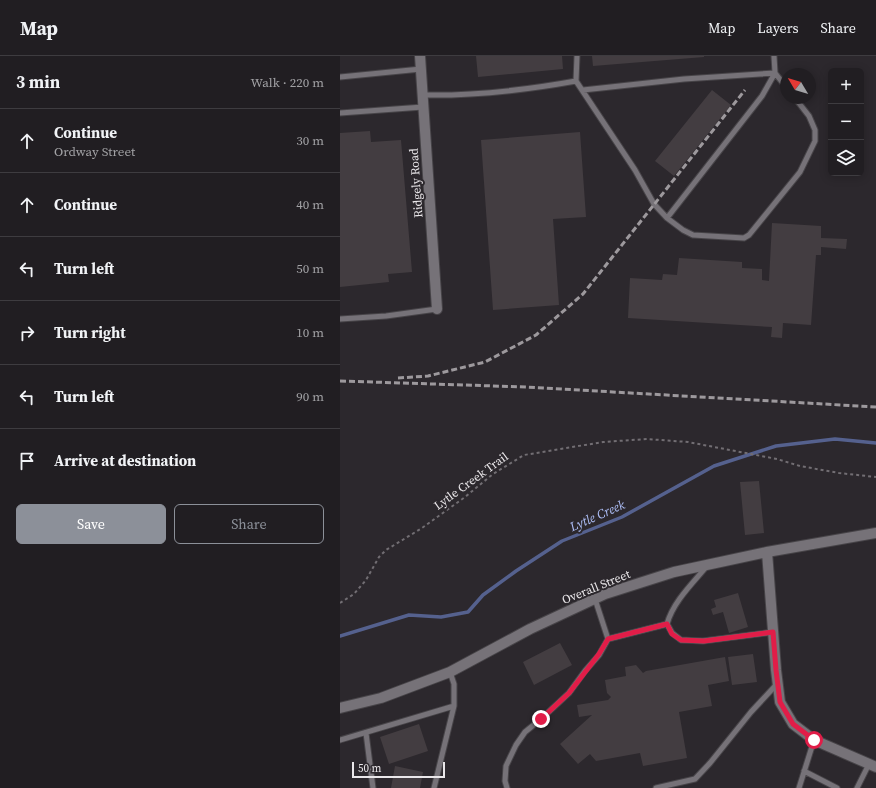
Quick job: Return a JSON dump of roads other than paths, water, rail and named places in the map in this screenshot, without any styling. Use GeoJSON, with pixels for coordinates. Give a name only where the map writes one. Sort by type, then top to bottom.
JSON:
{"type":"FeatureCollection","features":[{"type":"Feature","properties":{"kind":"street","name":"Ridgely Road"},"geometry":{"type":"LineString","coordinates":[[420,56],[437,309]]}},
{"type":"Feature","properties":{"kind":"street","name":"Overall Street"},"geometry":{"type":"LineString","coordinates":[[340,708],[381,698],[450,672],[530,629],[604,594],[674,572],[767,552],[876,533]]}},
{"type":"Feature","properties":{"kind":"street"},"geometry":{"type":"LineString","coordinates":[[767,552],[777,683],[780,702],[793,724],[814,740],[872,766]]}},
{"type":"Feature","properties":{"kind":"lane"},"geometry":{"type":"LineString","coordinates":[[577,56],[576,81],[635,170],[654,204],[667,218],[683,230],[693,235],[744,238],[800,172],[815,141],[815,130],[809,116],[800,104]]}},
{"type":"Feature","properties":{"kind":"lane"},"geometry":{"type":"LineString","coordinates":[[667,218],[762,96],[775,72],[774,56]]}},
{"type":"Feature","properties":{"kind":"lane"},"geometry":{"type":"LineString","coordinates":[[340,77],[420,69]]}},
{"type":"Feature","properties":{"kind":"lane"},"geometry":{"type":"LineString","coordinates":[[583,90],[684,79],[775,72]]}},
{"type":"Feature","properties":{"kind":"lane"},"geometry":{"type":"LineString","coordinates":[[775,72],[780,79]]}},
{"type":"Feature","properties":{"kind":"lane"},"geometry":{"type":"LineString","coordinates":[[422,95],[456,96],[540,88],[576,81]]}},
{"type":"Feature","properties":{"kind":"lane"},"geometry":{"type":"LineString","coordinates":[[340,113],[423,107]]}},
{"type":"Feature","properties":{"kind":"lane"},"geometry":{"type":"LineString","coordinates":[[340,319],[386,316],[437,309]]}},
{"type":"Feature","properties":{"kind":"lane"},"geometry":{"type":"LineString","coordinates":[[708,565],[678,600],[670,613],[667,624],[672,634],[681,640],[704,641],[773,632]]}},
{"type":"Feature","properties":{"kind":"lane"},"geometry":{"type":"LineString","coordinates":[[595,599],[608,639]]}},
{"type":"Feature","properties":{"kind":"lane"},"geometry":{"type":"LineString","coordinates":[[507,788],[505,781],[506,766],[516,745],[525,732],[569,693],[599,654],[608,639],[667,624]]}},
{"type":"Feature","properties":{"kind":"lane"},"geometry":{"type":"LineString","coordinates":[[434,788],[454,706],[454,684],[450,672]]}},
{"type":"Feature","properties":{"kind":"lane"},"geometry":{"type":"LineString","coordinates":[[656,788],[695,779],[777,683]]}},
{"type":"Feature","properties":{"kind":"lane"},"geometry":{"type":"LineString","coordinates":[[340,740],[454,706]]}},
{"type":"Feature","properties":{"kind":"lane"},"geometry":{"type":"LineString","coordinates":[[366,733],[373,788]]}},
{"type":"Feature","properties":{"kind":"lane"},"geometry":{"type":"LineString","coordinates":[[798,788],[814,740]]}},
{"type":"Feature","properties":{"kind":"lane"},"geometry":{"type":"LineString","coordinates":[[857,788],[872,766]]}},
{"type":"Feature","properties":{"kind":"lane"},"geometry":{"type":"LineString","coordinates":[[804,771],[837,788]]}},
{"type":"Feature","properties":{"kind":"waterway","name":"Lytle Creek"},"geometry":{"type":"LineString","coordinates":[[340,636],[409,615],[441,617],[468,612],[483,595],[562,541],[622,517],[714,466],[776,446],[835,439],[876,443]]}},
{"type":"Feature","properties":{"kind":"railway"},"geometry":{"type":"LineString","coordinates":[[398,378],[428,376],[485,362],[536,335],[583,294],[745,90]]}},
{"type":"Feature","properties":{"kind":"railway"},"geometry":{"type":"LineString","coordinates":[[340,381],[526,387],[876,407]]}}]}
